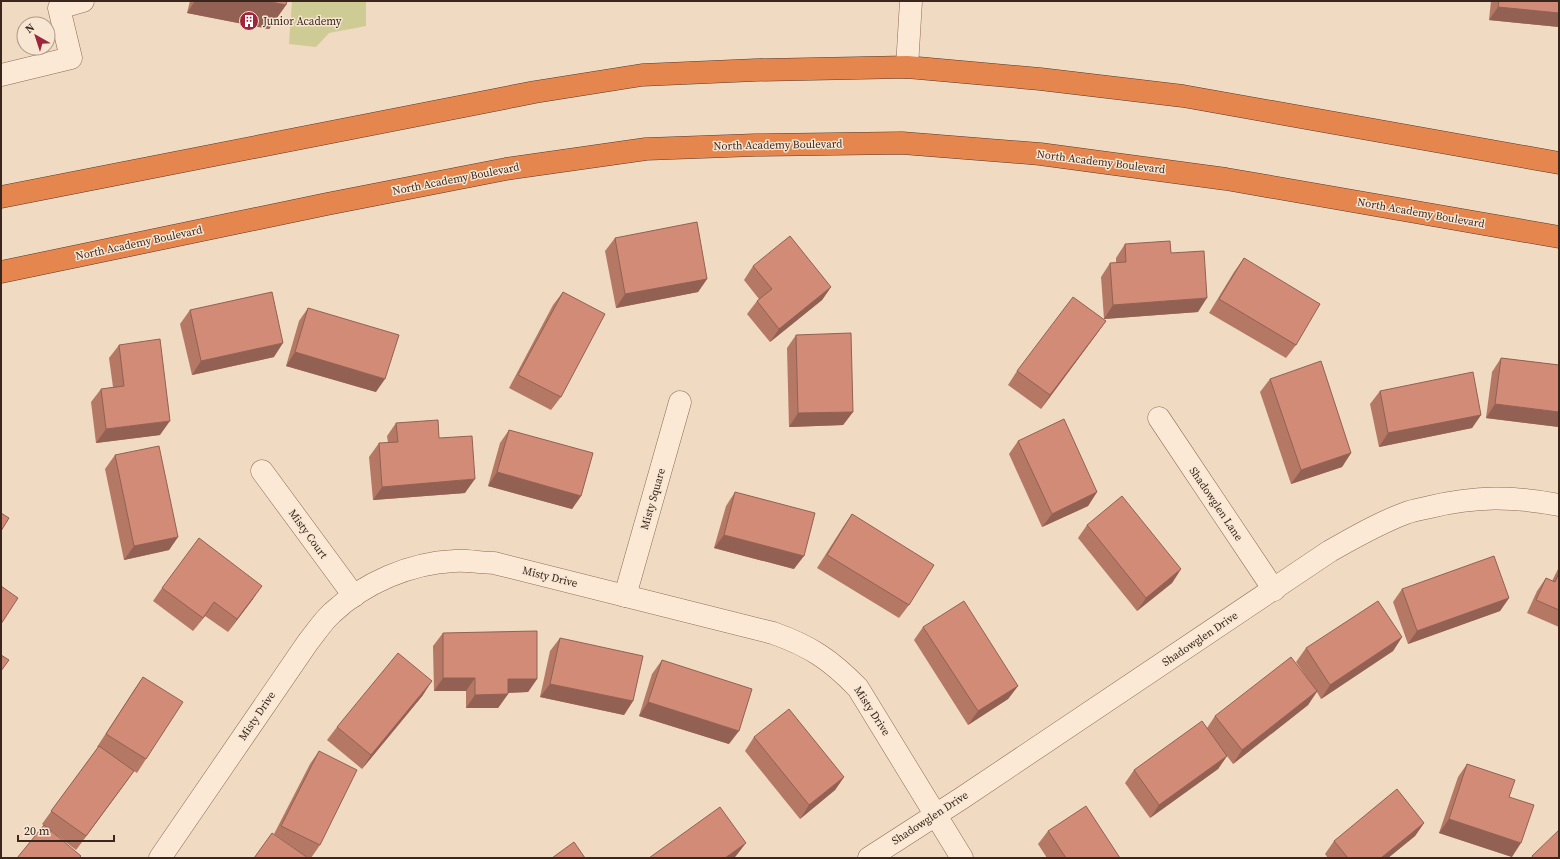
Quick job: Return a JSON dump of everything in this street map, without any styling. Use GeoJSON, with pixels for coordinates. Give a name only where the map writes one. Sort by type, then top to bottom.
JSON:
{"type":"FeatureCollection","features":[{"type":"Feature","properties":{"kind":"highway"},"geometry":{"type":"LineString","coordinates":[[1,197],[527,94],[642,75],[756,70],[907,68],[1040,79],[1184,96],[1559,163]]}},
{"type":"Feature","properties":{"kind":"highway","name":"North Academy Boulevard"},"geometry":{"type":"LineString","coordinates":[[1,272],[327,204],[506,169],[646,149],[756,145],[902,143],[1040,154],[1226,178],[1559,237]]}},
{"type":"Feature","properties":{"kind":"street"},"geometry":{"type":"LineString","coordinates":[[1,75],[71,58],[53,4],[83,1]]}},
{"type":"Feature","properties":{"kind":"street"},"geometry":{"type":"LineString","coordinates":[[907,68],[911,1]]}},
{"type":"Feature","properties":{"kind":"street","name":"Misty Square"},"geometry":{"type":"LineString","coordinates":[[625,596],[680,402]]}},
{"type":"Feature","properties":{"kind":"street","name":"Shadowglen Lane"},"geometry":{"type":"LineString","coordinates":[[1159,418],[1274,590]]}},
{"type":"Feature","properties":{"kind":"street","name":"Misty Court"},"geometry":{"type":"LineString","coordinates":[[262,471],[354,596]]}},
{"type":"Feature","properties":{"kind":"street","name":"Shadowglen Drive"},"geometry":{"type":"LineString","coordinates":[[869,858],[1337,548],[1371,528],[1407,512],[1447,503],[1488,497],[1532,500],[1559,505]]}},
{"type":"Feature","properties":{"kind":"street","name":"Misty Drive"},"geometry":{"type":"LineString","coordinates":[[160,858],[308,642],[331,614],[354,596],[387,577],[419,566],[454,561],[494,563],[773,633],[795,641],[818,653],[839,669],[858,688],[962,858]]}},
{"type":"Feature","properties":{"kind":"shaded area"},"geometry":{"type":"Polygon","coordinates":[[[292,1],[366,1],[366,26],[329,33],[316,47],[289,44],[292,1]]]}},
{"type":"Feature","properties":{"kind":"building"},"geometry":{"type":"Polygon","coordinates":[[[266,1],[287,1],[286,5],[266,1]]]}},
{"type":"Feature","properties":{"kind":"building"},"geometry":{"type":"Polygon","coordinates":[[[1499,1],[1559,1],[1559,13],[1498,7],[1499,1]]]}},
{"type":"Feature","properties":{"kind":"building"},"geometry":{"type":"Polygon","coordinates":[[[697,222],[707,279],[625,294],[615,238],[697,222]]]}},
{"type":"Feature","properties":{"kind":"building"},"geometry":{"type":"Polygon","coordinates":[[[790,236],[831,287],[779,329],[757,301],[772,289],[753,266],[790,236]]]}},
{"type":"Feature","properties":{"kind":"building"},"geometry":{"type":"Polygon","coordinates":[[[1170,241],[1171,253],[1204,251],[1207,298],[1113,305],[1110,263],[1126,262],[1125,244],[1170,241]]]}},
{"type":"Feature","properties":{"kind":"building"},"geometry":{"type":"Polygon","coordinates":[[[1244,258],[1320,304],[1296,345],[1219,299],[1244,258]]]}},
{"type":"Feature","properties":{"kind":"building"},"geometry":{"type":"Polygon","coordinates":[[[272,292],[283,343],[201,361],[190,310],[272,292]]]}},
{"type":"Feature","properties":{"kind":"building"},"geometry":{"type":"Polygon","coordinates":[[[563,292],[605,314],[561,397],[518,375],[563,292]]]}},
{"type":"Feature","properties":{"kind":"building"},"geometry":{"type":"Polygon","coordinates":[[[1073,297],[1106,321],[1050,395],[1017,371],[1073,297]]]}},
{"type":"Feature","properties":{"kind":"building"},"geometry":{"type":"Polygon","coordinates":[[[308,308],[399,335],[385,379],[295,352],[308,308]]]}},
{"type":"Feature","properties":{"kind":"building"},"geometry":{"type":"Polygon","coordinates":[[[851,333],[853,412],[798,413],[796,335],[851,333]]]}},
{"type":"Feature","properties":{"kind":"building"},"geometry":{"type":"Polygon","coordinates":[[[160,339],[170,421],[106,429],[101,389],[124,386],[119,345],[160,339]]]}},
{"type":"Feature","properties":{"kind":"building"},"geometry":{"type":"Polygon","coordinates":[[[1501,358],[1559,365],[1559,412],[1495,404],[1501,358]]]}},
{"type":"Feature","properties":{"kind":"building"},"geometry":{"type":"Polygon","coordinates":[[[1321,361],[1351,453],[1301,470],[1270,379],[1321,361]]]}},
{"type":"Feature","properties":{"kind":"building"},"geometry":{"type":"Polygon","coordinates":[[[1473,372],[1481,415],[1388,433],[1380,391],[1473,372]]]}},
{"type":"Feature","properties":{"kind":"building"},"geometry":{"type":"Polygon","coordinates":[[[1064,419],[1097,492],[1052,514],[1018,441],[1064,419]]]}},
{"type":"Feature","properties":{"kind":"building"},"geometry":{"type":"Polygon","coordinates":[[[438,420],[439,438],[472,436],[475,479],[382,487],[379,443],[398,442],[396,423],[438,420]]]}},
{"type":"Feature","properties":{"kind":"building"},"geometry":{"type":"Polygon","coordinates":[[[509,430],[593,453],[581,496],[497,472],[509,430]]]}},
{"type":"Feature","properties":{"kind":"building"},"geometry":{"type":"Polygon","coordinates":[[[159,446],[178,537],[134,546],[115,455],[159,446]]]}},
{"type":"Feature","properties":{"kind":"building"},"geometry":{"type":"Polygon","coordinates":[[[735,492],[815,513],[804,556],[724,535],[735,492]]]}},
{"type":"Feature","properties":{"kind":"building"},"geometry":{"type":"Polygon","coordinates":[[[1122,496],[1181,569],[1146,598],[1087,525],[1122,496]]]}},
{"type":"Feature","properties":{"kind":"building"},"geometry":{"type":"Polygon","coordinates":[[[1,513],[9,518],[1,531],[1,513]]]}},
{"type":"Feature","properties":{"kind":"building"},"geometry":{"type":"Polygon","coordinates":[[[852,514],[934,565],[909,605],[827,555],[852,514]]]}},
{"type":"Feature","properties":{"kind":"building"},"geometry":{"type":"Polygon","coordinates":[[[199,538],[262,586],[237,619],[214,602],[203,618],[162,588],[199,538]]]}},
{"type":"Feature","properties":{"kind":"building"},"geometry":{"type":"Polygon","coordinates":[[[1494,556],[1509,598],[1417,631],[1402,589],[1494,556]]]}},
{"type":"Feature","properties":{"kind":"building"},"geometry":{"type":"Polygon","coordinates":[[[1559,573],[1559,610],[1536,600],[1546,578],[1555,582],[1559,573]]]}},
{"type":"Feature","properties":{"kind":"building"},"geometry":{"type":"Polygon","coordinates":[[[1,586],[18,598],[1,624],[1,586]]]}},
{"type":"Feature","properties":{"kind":"building"},"geometry":{"type":"Polygon","coordinates":[[[964,601],[1018,686],[978,711],[923,627],[964,601]]]}},
{"type":"Feature","properties":{"kind":"building"},"geometry":{"type":"Polygon","coordinates":[[[1378,601],[1402,637],[1330,685],[1306,648],[1378,601]]]}},
{"type":"Feature","properties":{"kind":"building"},"geometry":{"type":"Polygon","coordinates":[[[537,631],[537,679],[508,679],[508,694],[475,695],[475,678],[443,678],[443,633],[537,631]]]}},
{"type":"Feature","properties":{"kind":"building"},"geometry":{"type":"Polygon","coordinates":[[[560,638],[643,656],[633,701],[550,684],[560,638]]]}},
{"type":"Feature","properties":{"kind":"building"},"geometry":{"type":"Polygon","coordinates":[[[398,653],[432,681],[371,755],[337,727],[398,653]]]}},
{"type":"Feature","properties":{"kind":"building"},"geometry":{"type":"Polygon","coordinates":[[[1,655],[9,660],[1,671],[1,655]]]}},
{"type":"Feature","properties":{"kind":"building"},"geometry":{"type":"Polygon","coordinates":[[[1291,657],[1317,691],[1242,750],[1215,716],[1291,657]]]}},
{"type":"Feature","properties":{"kind":"building"},"geometry":{"type":"Polygon","coordinates":[[[662,660],[752,689],[739,731],[648,702],[662,660]]]}},
{"type":"Feature","properties":{"kind":"building"},"geometry":{"type":"Polygon","coordinates":[[[143,677],[183,702],[146,759],[106,734],[143,677]]]}},
{"type":"Feature","properties":{"kind":"building"},"geometry":{"type":"Polygon","coordinates":[[[789,709],[844,777],[809,805],[754,737],[789,709]]]}},
{"type":"Feature","properties":{"kind":"building"},"geometry":{"type":"Polygon","coordinates":[[[1202,721],[1227,756],[1159,805],[1134,770],[1202,721]]]}},
{"type":"Feature","properties":{"kind":"building"},"geometry":{"type":"Polygon","coordinates":[[[99,746],[134,771],[86,836],[51,811],[99,746]]]}},
{"type":"Feature","properties":{"kind":"building"},"geometry":{"type":"Polygon","coordinates":[[[319,751],[357,770],[320,845],[281,826],[319,751]]]}},
{"type":"Feature","properties":{"kind":"building"},"geometry":{"type":"Polygon","coordinates":[[[1467,764],[1515,780],[1509,797],[1534,805],[1521,843],[1449,819],[1467,764]]]}},
{"type":"Feature","properties":{"kind":"building"},"geometry":{"type":"Polygon","coordinates":[[[1397,789],[1424,823],[1381,858],[1348,858],[1334,841],[1397,789]]]}},
{"type":"Feature","properties":{"kind":"building"},"geometry":{"type":"Polygon","coordinates":[[[1086,806],[1120,858],[1066,858],[1048,831],[1086,806]]]}},
{"type":"Feature","properties":{"kind":"building"},"geometry":{"type":"Polygon","coordinates":[[[720,807],[746,843],[725,858],[649,858],[720,807]]]}},
{"type":"Feature","properties":{"kind":"building"},"geometry":{"type":"Polygon","coordinates":[[[44,825],[81,856],[79,858],[17,858],[44,825]]]}},
{"type":"Feature","properties":{"kind":"building"},"geometry":{"type":"Polygon","coordinates":[[[1559,830],[1559,858],[1533,858],[1532,856],[1559,830]]]}},
{"type":"Feature","properties":{"kind":"building"},"geometry":{"type":"Polygon","coordinates":[[[272,833],[308,858],[254,858],[272,833]]]}},
{"type":"Feature","properties":{"kind":"building"},"geometry":{"type":"Polygon","coordinates":[[[574,842],[585,858],[552,858],[574,842]]]}},
{"type":"Feature","properties":{"kind":"place","name":"Junior Academy"},"geometry":{"type":"Point","coordinates":[249,21]}}]}
